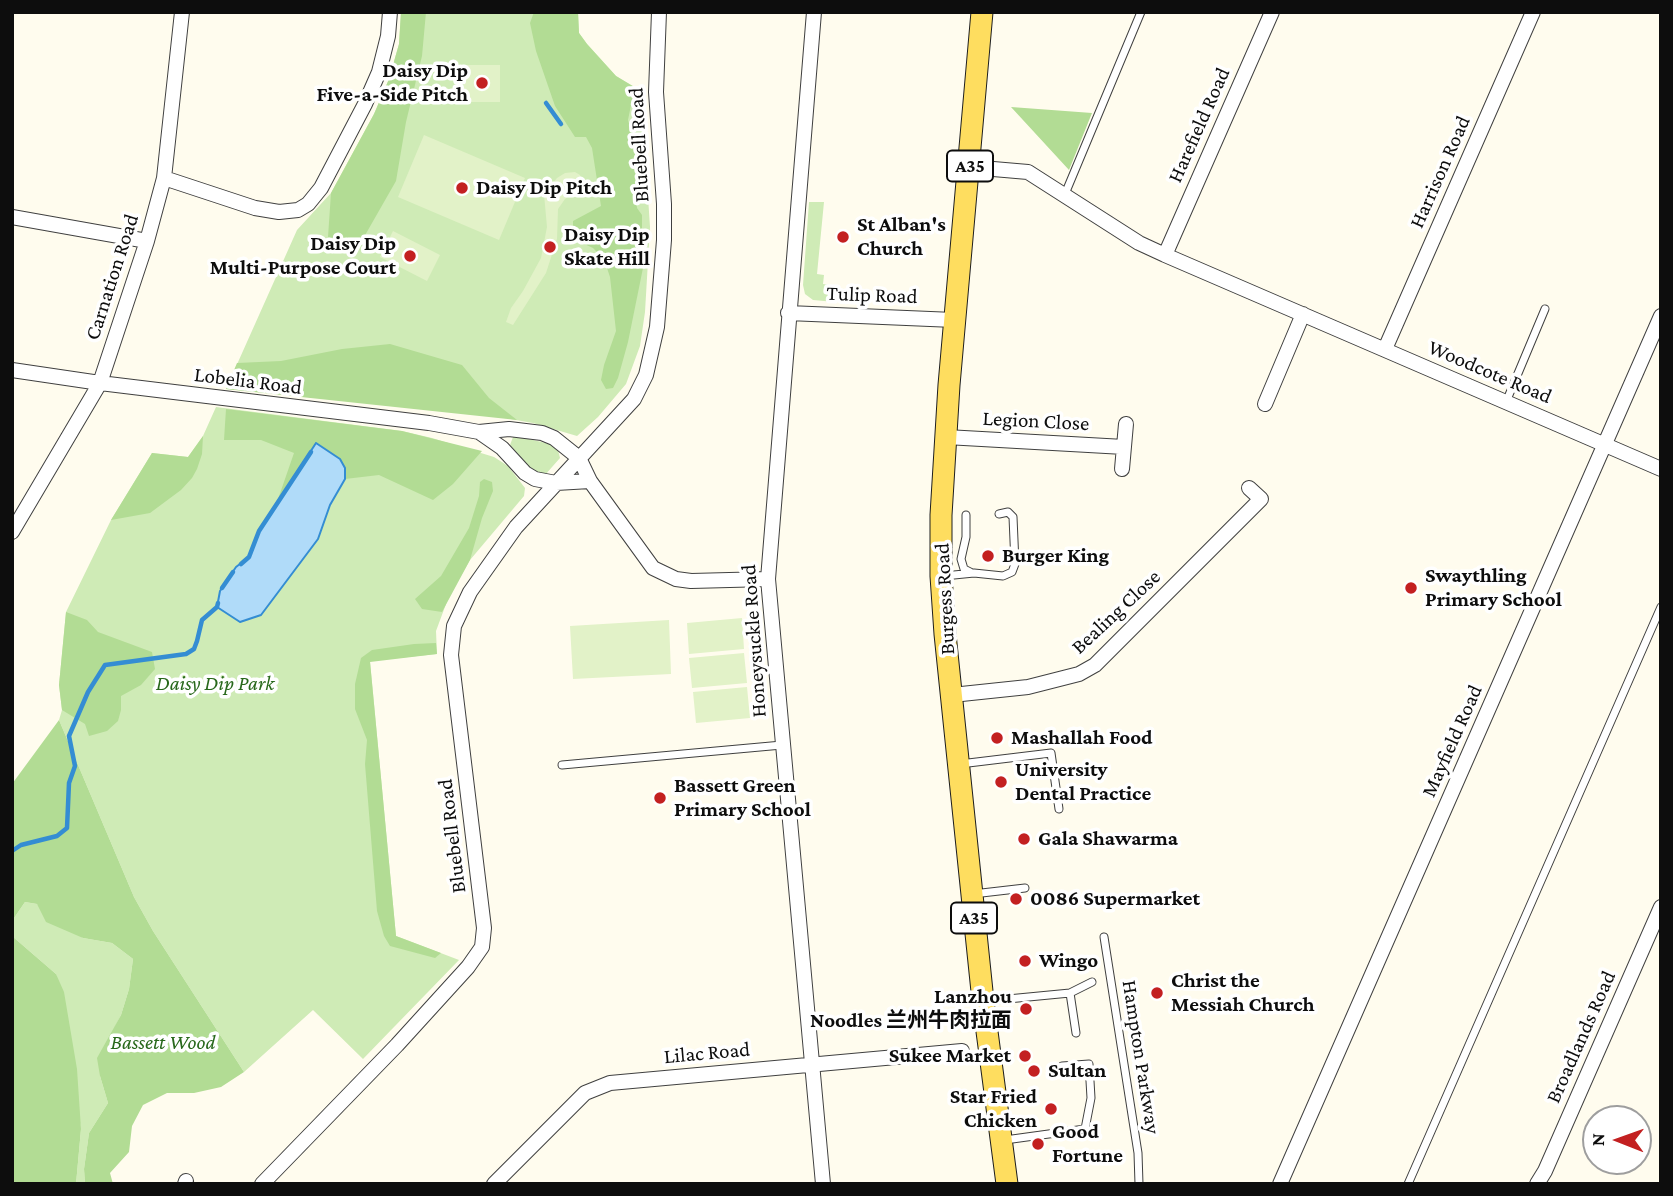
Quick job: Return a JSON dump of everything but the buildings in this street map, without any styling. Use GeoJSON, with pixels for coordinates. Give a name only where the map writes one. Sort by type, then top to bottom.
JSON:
{"type":"FeatureCollection","features":[{"type":"Feature","properties":{"kind":"main road","name":"Burgess Road"},"geometry":{"type":"LineString","coordinates":[[982,12],[954,320],[941,526],[941,576],[983,1001],[1007,1184]]}},
{"type":"Feature","properties":{"kind":"street","name":"Carnation Road"},"geometry":{"type":"LineString","coordinates":[[12,533],[16,517],[100,383],[147,241],[164,178],[182,12]]}},
{"type":"Feature","properties":{"kind":"street"},"geometry":{"type":"LineString","coordinates":[[164,178],[255,208],[279,212],[298,210],[308,204],[321,188],[379,72],[388,36],[390,12]]}},
{"type":"Feature","properties":{"kind":"street","name":"Bluebell Road"},"geometry":{"type":"LineString","coordinates":[[262,1184],[442,996],[482,947],[484,928],[451,655],[452,639],[458,614],[489,563],[516,527],[641,389],[656,338],[661,291],[664,216],[656,92],[659,12]]}},
{"type":"Feature","properties":{"kind":"street","name":"Honeysuckle Road"},"geometry":{"type":"LineString","coordinates":[[814,12],[768,579],[823,1184]]}},
{"type":"Feature","properties":{"kind":"street","name":"Harefield Road"},"geometry":{"type":"LineString","coordinates":[[1165,255],[1272,12]]}},
{"type":"Feature","properties":{"kind":"street","name":"Harrison Road"},"geometry":{"type":"LineString","coordinates":[[1385,349],[1533,12]]}},
{"type":"Feature","properties":{"kind":"street","name":"Woodcote Road"},"geometry":{"type":"LineString","coordinates":[[970,167],[1028,172],[1139,243],[1661,469]]}},
{"type":"Feature","properties":{"kind":"street"},"geometry":{"type":"LineString","coordinates":[[12,216],[147,241]]}},
{"type":"Feature","properties":{"kind":"street","name":"Tulip Road"},"geometry":{"type":"LineString","coordinates":[[789,313],[954,320]]}},
{"type":"Feature","properties":{"kind":"street"},"geometry":{"type":"LineString","coordinates":[[1265,404],[1303,314]]}},
{"type":"Feature","properties":{"kind":"street","name":"Mayfield Road"},"geometry":{"type":"LineString","coordinates":[[1280,1184],[1661,316]]}},
{"type":"Feature","properties":{"kind":"street","name":"Lobelia Road"},"geometry":{"type":"LineString","coordinates":[[12,370],[479,432],[531,430],[554,438],[579,458]]}},
{"type":"Feature","properties":{"kind":"street"},"geometry":{"type":"LineString","coordinates":[[1122,469],[1126,424]]}},
{"type":"Feature","properties":{"kind":"street","name":"Lobelia Road"},"geometry":{"type":"LineString","coordinates":[[479,432],[502,449],[525,473],[535,479],[556,483]]}},
{"type":"Feature","properties":{"kind":"street","name":"Legion Close"},"geometry":{"type":"LineString","coordinates":[[946,438],[1124,447]]}},
{"type":"Feature","properties":{"kind":"street"},"geometry":{"type":"LineString","coordinates":[[579,458],[590,481],[653,568],[676,579],[691,581],[768,579]]}},
{"type":"Feature","properties":{"kind":"street"},"geometry":{"type":"LineString","coordinates":[[556,483],[590,481]]}},
{"type":"Feature","properties":{"kind":"street","name":"Bealing Close"},"geometry":{"type":"LineString","coordinates":[[952,695],[1028,687],[1079,674],[1095,665],[1261,499],[1249,488]]}},
{"type":"Feature","properties":{"kind":"street","name":"Broadlands Road"},"geometry":{"type":"LineString","coordinates":[[1537,1184],[1661,907]]}},
{"type":"Feature","properties":{"kind":"street","name":"Lilac Road"},"geometry":{"type":"LineString","coordinates":[[494,1184],[574,1104],[596,1087],[623,1081],[962,1051]]}},
{"type":"Feature","properties":{"kind":"lane"},"geometry":{"type":"LineString","coordinates":[[1065,194],[1141,12]]}},
{"type":"Feature","properties":{"kind":"lane"},"geometry":{"type":"LineString","coordinates":[[1506,402],[1545,309]]}},
{"type":"Feature","properties":{"kind":"lane"},"geometry":{"type":"LineString","coordinates":[[941,576],[974,573],[1003,576],[1014,570],[1013,514],[999,514]]}},
{"type":"Feature","properties":{"kind":"lane"},"geometry":{"type":"LineString","coordinates":[[966,515],[962,564],[964,569],[974,573]]}},
{"type":"Feature","properties":{"kind":"lane"},"geometry":{"type":"LineString","coordinates":[[1408,1184],[1661,607]]}},
{"type":"Feature","properties":{"kind":"lane"},"geometry":{"type":"LineString","coordinates":[[562,765],[782,745]]}},
{"type":"Feature","properties":{"kind":"lane"},"geometry":{"type":"LineString","coordinates":[[959,764],[1051,753],[1059,809]]}},
{"type":"Feature","properties":{"kind":"lane"},"geometry":{"type":"LineString","coordinates":[[972,894],[1025,888]]}},
{"type":"Feature","properties":{"kind":"lane","name":"Hampton Parkway"},"geometry":{"type":"LineString","coordinates":[[1104,937],[1138,1153],[1139,1184]]}},
{"type":"Feature","properties":{"kind":"lane"},"geometry":{"type":"LineString","coordinates":[[983,1001],[1070,993],[1092,982]]}},
{"type":"Feature","properties":{"kind":"lane"},"geometry":{"type":"LineString","coordinates":[[1070,993],[1076,1033]]}},
{"type":"Feature","properties":{"kind":"lane"},"geometry":{"type":"LineString","coordinates":[[1000,1141],[1085,1129],[1091,1098],[1089,1063],[1062,1066]]}},
{"type":"Feature","properties":{"kind":"green space"},"geometry":{"type":"Polygon","coordinates":[[[401,12],[578,12],[579,33],[587,44],[616,76],[641,91],[650,227],[645,312],[640,346],[626,384],[598,417],[577,436],[533,423],[482,414],[226,389],[297,230],[331,193],[374,114],[389,79],[399,44],[401,12]]]}},
{"type":"Feature","properties":{"kind":"green space"},"geometry":{"type":"Polygon","coordinates":[[[401,12],[426,12],[422,56],[406,122],[396,181],[356,251],[333,243],[328,237],[331,193],[374,114],[389,79],[399,44],[401,12]]]}},
{"type":"Feature","properties":{"kind":"green space"},"geometry":{"type":"Polygon","coordinates":[[[534,12],[578,12],[579,33],[587,44],[616,76],[641,91],[631,105],[628,120],[636,149],[637,208],[642,215],[642,232],[635,251],[643,262],[643,268],[628,342],[613,388],[606,389],[601,380],[616,331],[610,277],[604,259],[593,248],[580,242],[573,232],[573,221],[601,206],[592,148],[586,137],[575,137],[555,106],[536,51],[530,23],[534,12]]]}},
{"type":"Feature","properties":{"kind":"green space","name":"Daisy Dip Five-a-Side Pitch"},"geometry":{"type":"Polygon","coordinates":[[[464,65],[500,65],[500,102],[464,102],[464,65]]]}},
{"type":"Feature","properties":{"kind":"green space"},"geometry":{"type":"Polygon","coordinates":[[[1011,107],[1092,113],[1069,170],[1011,107]]]}},
{"type":"Feature","properties":{"kind":"green space","name":"Daisy Dip Pitch"},"geometry":{"type":"Polygon","coordinates":[[[424,135],[525,178],[499,240],[398,197],[424,135]]]}},
{"type":"Feature","properties":{"kind":"green space","name":"Daisy Dip Skate Hill"},"geometry":{"type":"Polygon","coordinates":[[[575,172],[580,175],[583,185],[565,199],[558,209],[557,239],[546,273],[513,325],[506,322],[511,308],[541,258],[547,227],[544,194],[557,178],[565,173],[575,172]]]}},
{"type":"Feature","properties":{"kind":"green space"},"geometry":{"type":"Polygon","coordinates":[[[809,202],[824,202],[817,274],[824,275],[823,284],[830,285],[829,295],[835,302],[813,300],[805,294],[803,285],[809,202]]]}},
{"type":"Feature","properties":{"kind":"green space","name":"Daisy Dip Multi-Purpose Court"},"geometry":{"type":"Polygon","coordinates":[[[393,231],[440,255],[427,281],[380,257],[393,231]]]}},
{"type":"Feature","properties":{"kind":"green space"},"geometry":{"type":"Polygon","coordinates":[[[390,344],[462,365],[489,398],[517,420],[226,389],[237,363],[281,361],[342,349],[390,344]]]}},
{"type":"Feature","properties":{"kind":"green space","name":"Daisy Dip Park"},"geometry":{"type":"Polygon","coordinates":[[[216,407],[402,431],[432,438],[494,457],[508,466],[525,488],[524,496],[470,560],[449,596],[436,631],[437,654],[370,661],[396,936],[459,960],[363,1059],[313,1010],[244,1072],[134,897],[59,720],[62,710],[59,685],[66,612],[111,520],[152,453],[188,457],[203,436],[216,407]]]}},
{"type":"Feature","properties":{"kind":"green space"},"geometry":{"type":"Polygon","coordinates":[[[226,409],[402,431],[482,451],[453,484],[433,500],[379,475],[345,479],[330,505],[318,539],[277,548],[260,535],[277,502],[294,453],[261,440],[224,440],[226,409]]]}},
{"type":"Feature","properties":{"kind":"green space"},"geometry":{"type":"Polygon","coordinates":[[[203,436],[202,454],[197,469],[181,490],[150,513],[111,520],[152,453],[188,457],[203,436]]]}},
{"type":"Feature","properties":{"kind":"green space"},"geometry":{"type":"Polygon","coordinates":[[[516,436],[550,444],[558,450],[560,458],[545,475],[531,469],[510,445],[516,436]]]}},
{"type":"Feature","properties":{"kind":"green space"},"geometry":{"type":"Polygon","coordinates":[[[484,479],[492,482],[493,491],[470,560],[442,612],[422,609],[415,599],[441,576],[469,528],[479,496],[480,482],[484,479]]]}},
{"type":"Feature","properties":{"kind":"green space"},"geometry":{"type":"Polygon","coordinates":[[[66,612],[87,620],[98,632],[152,652],[155,669],[141,685],[121,696],[118,721],[107,731],[89,736],[85,724],[62,710],[59,685],[66,612]]]}},
{"type":"Feature","properties":{"kind":"green space"},"geometry":{"type":"Polygon","coordinates":[[[742,618],[744,649],[689,654],[687,623],[742,618]]]}},
{"type":"Feature","properties":{"kind":"green space"},"geometry":{"type":"Polygon","coordinates":[[[669,620],[671,674],[573,679],[570,626],[669,620]]]}},
{"type":"Feature","properties":{"kind":"green space"},"geometry":{"type":"Polygon","coordinates":[[[436,643],[437,654],[370,662],[396,936],[441,953],[435,958],[390,946],[384,936],[377,911],[365,764],[367,740],[355,709],[355,684],[361,658],[372,650],[436,643]]]}},
{"type":"Feature","properties":{"kind":"green space"},"geometry":{"type":"Polygon","coordinates":[[[744,653],[747,683],[692,688],[689,658],[744,653]]]}},
{"type":"Feature","properties":{"kind":"green space"},"geometry":{"type":"Polygon","coordinates":[[[747,687],[750,718],[696,723],[693,692],[747,687]]]}},
{"type":"Feature","properties":{"kind":"green space","name":"Bassett Wood"},"geometry":{"type":"Polygon","coordinates":[[[59,720],[134,897],[244,1072],[221,1087],[194,1093],[167,1093],[143,1105],[132,1126],[129,1152],[110,1173],[113,1184],[85,1184],[84,1169],[89,1133],[108,1103],[97,1058],[121,1015],[129,989],[133,959],[112,943],[83,938],[46,922],[37,904],[25,902],[12,921],[12,784],[59,720]]]}},
{"type":"Feature","properties":{"kind":"green space"},"geometry":{"type":"Polygon","coordinates":[[[25,902],[37,904],[83,938],[112,943],[133,959],[129,989],[111,1035],[100,1076],[108,1103],[89,1133],[84,1169],[85,1184],[76,1184],[81,1129],[56,974],[12,936],[12,921],[25,902]]]}},
{"type":"Feature","properties":{"kind":"green space","name":"Bassett Wood"},"geometry":{"type":"Polygon","coordinates":[[[12,936],[56,974],[64,992],[77,1069],[81,1129],[76,1184],[12,1184],[12,936]]]}},
{"type":"Feature","properties":{"kind":"water"},"geometry":{"type":"Polygon","coordinates":[[[316,443],[340,459],[345,468],[345,479],[330,505],[318,539],[261,615],[240,622],[217,607],[220,591],[236,567],[249,557],[259,531],[316,443]]]}},
{"type":"Feature","properties":{"kind":"waterway"},"geometry":{"type":"LineString","coordinates":[[546,103],[561,124]]}},
{"type":"Feature","properties":{"kind":"waterway"},"geometry":{"type":"LineString","coordinates":[[241,564],[249,557],[259,531],[311,452]]}},
{"type":"Feature","properties":{"kind":"waterway"},"geometry":{"type":"LineString","coordinates":[[222,588],[233,572]]}},
{"type":"Feature","properties":{"kind":"waterway"},"geometry":{"type":"LineString","coordinates":[[12,851],[21,845],[57,836],[67,828],[69,783],[75,766],[69,736],[88,692],[105,665],[186,654],[194,649],[202,620],[218,603]]}},
{"type":"Feature","properties":{"kind":"place","name":"Daisy Dip Five-a-Side Pitch"},"geometry":{"type":"Point","coordinates":[482,83]}},
{"type":"Feature","properties":{"kind":"place","name":"Daisy Dip Pitch"},"geometry":{"type":"Point","coordinates":[462,188]}},
{"type":"Feature","properties":{"kind":"place","name":"St Alban's Church"},"geometry":{"type":"Point","coordinates":[843,237]}},
{"type":"Feature","properties":{"kind":"place","name":"Daisy Dip Skate Hill"},"geometry":{"type":"Point","coordinates":[550,247]}},
{"type":"Feature","properties":{"kind":"place","name":"Daisy Dip Multi-Purpose Court"},"geometry":{"type":"Point","coordinates":[410,256]}},
{"type":"Feature","properties":{"kind":"place","name":"Burger King"},"geometry":{"type":"Point","coordinates":[988,556]}},
{"type":"Feature","properties":{"kind":"place","name":"Swaythling Primary School"},"geometry":{"type":"Point","coordinates":[1411,588]}},
{"type":"Feature","properties":{"kind":"place","name":"Mashallah Food"},"geometry":{"type":"Point","coordinates":[997,738]}},
{"type":"Feature","properties":{"kind":"place","name":"University Dental Practice"},"geometry":{"type":"Point","coordinates":[1001,782]}},
{"type":"Feature","properties":{"kind":"place","name":"Bassett Green Primary School"},"geometry":{"type":"Point","coordinates":[660,798]}},
{"type":"Feature","properties":{"kind":"place","name":"Gala Shawarma"},"geometry":{"type":"Point","coordinates":[1024,839]}},
{"type":"Feature","properties":{"kind":"place","name":"0086 Supermarket"},"geometry":{"type":"Point","coordinates":[1016,899]}},
{"type":"Feature","properties":{"kind":"place","name":"Wingo"},"geometry":{"type":"Point","coordinates":[1025,961]}},
{"type":"Feature","properties":{"kind":"place","name":"Christ the Messiah Church"},"geometry":{"type":"Point","coordinates":[1157,993]}},
{"type":"Feature","properties":{"kind":"place","name":"Lanzhou Noodles 兰州牛肉拉面"},"geometry":{"type":"Point","coordinates":[1026,1009]}},
{"type":"Feature","properties":{"kind":"place","name":"Sukee Market"},"geometry":{"type":"Point","coordinates":[1025,1056]}},
{"type":"Feature","properties":{"kind":"place","name":"Sultan"},"geometry":{"type":"Point","coordinates":[1034,1071]}},
{"type":"Feature","properties":{"kind":"place","name":"Star Fried Chicken"},"geometry":{"type":"Point","coordinates":[1051,1109]}},
{"type":"Feature","properties":{"kind":"place","name":"Good Fortune"},"geometry":{"type":"Point","coordinates":[1038,1144]}}]}
